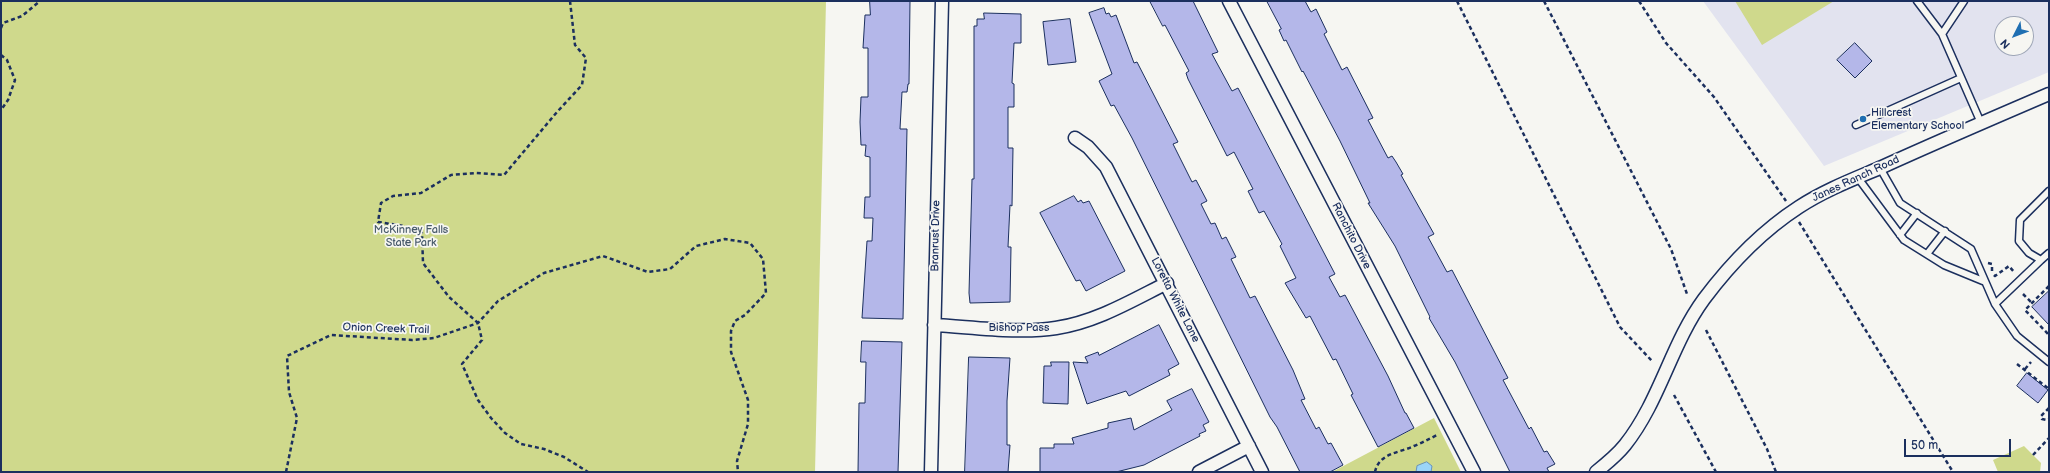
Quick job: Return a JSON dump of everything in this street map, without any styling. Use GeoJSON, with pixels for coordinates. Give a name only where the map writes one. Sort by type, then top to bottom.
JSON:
{"type":"FeatureCollection","features":[{"type":"Feature","properties":{"kind":"street","name":"Branrust Drive"},"geometry":{"type":"LineString","coordinates":[[931,472],[942,1]]}},
{"type":"Feature","properties":{"kind":"street","name":"Ranchito Drive"},"geometry":{"type":"LineString","coordinates":[[1229,1],[1474,472]]}},
{"type":"Feature","properties":{"kind":"street","name":"Janes Ranch Road"},"geometry":{"type":"LineString","coordinates":[[1596,472],[1625,445],[1636,429],[1646,412],[1684,330],[1704,300],[1738,257],[1760,236],[1792,211],[1836,186],[1858,178],[2049,94]]}},
{"type":"Feature","properties":{"kind":"street","name":"Loretta White Lane"},"geometry":{"type":"LineString","coordinates":[[1075,138],[1088,148],[1106,167],[1262,472]]}},
{"type":"Feature","properties":{"kind":"street","name":"Bishop Pass"},"geometry":{"type":"LineString","coordinates":[[934,325],[1033,330],[1056,328],[1103,315],[1166,284]]}},
{"type":"Feature","properties":{"kind":"street"},"geometry":{"type":"LineString","coordinates":[[1199,472],[1249,446]]}},
{"type":"Feature","properties":{"kind":"lane"},"geometry":{"type":"LineString","coordinates":[[1917,1],[1942,34],[1981,123]]}},
{"type":"Feature","properties":{"kind":"lane"},"geometry":{"type":"LineString","coordinates":[[1942,34],[1964,1]]}},
{"type":"Feature","properties":{"kind":"lane"},"geometry":{"type":"LineString","coordinates":[[1856,125],[1961,78]]}},
{"type":"Feature","properties":{"kind":"lane"},"geometry":{"type":"LineString","coordinates":[[1880,168],[1900,203],[1971,249],[1983,281],[1995,304],[2018,336],[2049,362]]}},
{"type":"Feature","properties":{"kind":"lane"},"geometry":{"type":"LineString","coordinates":[[1858,178],[1904,240],[1944,265],[1983,281]]}},
{"type":"Feature","properties":{"kind":"lane"},"geometry":{"type":"LineString","coordinates":[[2041,260],[2029,253],[2019,241],[2020,220],[2049,191]]}},
{"type":"Feature","properties":{"kind":"lane"},"geometry":{"type":"LineString","coordinates":[[1900,235],[1917,213]]}},
{"type":"Feature","properties":{"kind":"lane"},"geometry":{"type":"LineString","coordinates":[[1927,254],[1945,231]]}},
{"type":"Feature","properties":{"kind":"lane"},"geometry":{"type":"LineString","coordinates":[[1995,304],[2049,253]]}},
{"type":"Feature","properties":{"kind":"path"},"geometry":{"type":"LineString","coordinates":[[1,28],[4,23],[22,16],[40,1]]}},
{"type":"Feature","properties":{"kind":"path"},"geometry":{"type":"LineString","coordinates":[[570,1],[575,45],[586,58],[582,85],[557,112],[504,175],[476,173],[451,174],[421,193],[393,196],[381,203],[378,222],[404,226],[422,233],[423,263],[449,297],[478,322],[482,340],[462,364],[478,400],[491,418],[521,444],[544,449],[564,457],[588,472]]}},
{"type":"Feature","properties":{"kind":"path"},"geometry":{"type":"LineString","coordinates":[[1457,1],[1620,327],[1652,361]]}},
{"type":"Feature","properties":{"kind":"path"},"geometry":{"type":"LineString","coordinates":[[1544,1],[1671,249],[1687,294]]}},
{"type":"Feature","properties":{"kind":"path"},"geometry":{"type":"LineString","coordinates":[[1639,1],[1666,43],[1714,97],[1792,211],[1953,472]]}},
{"type":"Feature","properties":{"kind":"path"},"geometry":{"type":"LineString","coordinates":[[1,55],[7,60],[15,80],[8,100],[1,110]]}},
{"type":"Feature","properties":{"kind":"path","name":"Onion Creek Trail"},"geometry":{"type":"LineString","coordinates":[[286,472],[297,418],[289,392],[287,356],[331,335],[412,340],[434,338],[478,322],[498,301],[544,273],[603,256],[648,272],[670,269],[696,246],[725,239],[750,243],[763,259],[766,293],[745,315],[735,321],[731,332],[731,352],[748,400],[748,424],[737,461],[738,472]]}},
{"type":"Feature","properties":{"kind":"path"},"geometry":{"type":"LineString","coordinates":[[1988,264],[1992,264],[1992,272],[1995,276],[2009,266],[2015,273],[2011,276]]}},
{"type":"Feature","properties":{"kind":"path"},"geometry":{"type":"LineString","coordinates":[[2049,286],[2025,310],[2026,313],[2049,336]]}},
{"type":"Feature","properties":{"kind":"path"},"geometry":{"type":"LineString","coordinates":[[2023,294],[2032,303]]}},
{"type":"Feature","properties":{"kind":"path"},"geometry":{"type":"LineString","coordinates":[[1706,330],[1767,449],[1776,472]]}},
{"type":"Feature","properties":{"kind":"path"},"geometry":{"type":"LineString","coordinates":[[2025,369],[2031,362]]}},
{"type":"Feature","properties":{"kind":"path"},"geometry":{"type":"LineString","coordinates":[[2017,364],[2049,389]]}},
{"type":"Feature","properties":{"kind":"path"},"geometry":{"type":"LineString","coordinates":[[1674,395],[1716,472]]}},
{"type":"Feature","properties":{"kind":"path"},"geometry":{"type":"LineString","coordinates":[[2049,408],[2041,416],[2042,419],[2049,419]]}},
{"type":"Feature","properties":{"kind":"path"},"geometry":{"type":"LineString","coordinates":[[1375,472],[1378,464],[1384,457],[1415,446],[1437,435]]}},
{"type":"Feature","properties":{"kind":"path"},"geometry":{"type":"LineString","coordinates":[[2033,455],[2049,438]]}},
{"type":"Feature","properties":{"kind":"shaded area","name":"Hillcrest Elementary School"},"geometry":{"type":"Polygon","coordinates":[[[1703,1],[2049,1],[2049,72],[1824,166],[1703,1]]]}},
{"type":"Feature","properties":{"kind":"green space","name":"McKinney Falls State Park"},"geometry":{"type":"Polygon","coordinates":[[[1,1],[826,1],[815,472],[1,472],[1,1]]]}},
{"type":"Feature","properties":{"kind":"green space"},"geometry":{"type":"Polygon","coordinates":[[[1735,1],[1834,1],[1762,45],[1735,1]]]}},
{"type":"Feature","properties":{"kind":"green space"},"geometry":{"type":"Polygon","coordinates":[[[1434,418],[1461,472],[1332,472],[1434,418]]]}},
{"type":"Feature","properties":{"kind":"green space"},"geometry":{"type":"Polygon","coordinates":[[[2024,446],[2041,463],[2040,472],[1998,472],[1993,460],[2024,446]]]}},
{"type":"Feature","properties":{"kind":"water"},"geometry":{"type":"Polygon","coordinates":[[[1427,462],[1432,466],[1431,472],[1416,472],[1417,466],[1427,462]]]}},
{"type":"Feature","properties":{"kind":"building"},"geometry":{"type":"Polygon","coordinates":[[[870,1],[910,1],[909,84],[907,92],[902,92],[900,129],[907,129],[903,319],[862,318],[867,241],[872,241],[873,218],[864,218],[865,197],[870,197],[870,157],[865,156],[866,145],[861,145],[860,122],[861,97],[868,97],[868,48],[863,48],[865,15],[870,15],[870,1]]]}},
{"type":"Feature","properties":{"kind":"building"},"geometry":{"type":"Polygon","coordinates":[[[1150,1],[1193,1],[1218,52],[1212,54],[1232,91],[1238,88],[1335,274],[1329,277],[1340,297],[1345,295],[1414,428],[1378,447],[1351,395],[1353,394],[1336,359],[1333,360],[1310,316],[1306,318],[1285,283],[1296,278],[1280,246],[1282,244],[1264,211],[1259,213],[1248,191],[1253,189],[1234,152],[1227,156],[1188,79],[1186,73],[1189,71],[1165,25],[1163,26],[1150,1]]]}},
{"type":"Feature","properties":{"kind":"building"},"geometry":{"type":"Polygon","coordinates":[[[1267,1],[1305,1],[1311,12],[1316,9],[1327,32],[1324,34],[1342,70],[1347,67],[1373,118],[1368,120],[1388,158],[1392,156],[1403,174],[1401,175],[1434,234],[1428,237],[1447,272],[1452,270],[1508,378],[1503,380],[1529,429],[1531,427],[1544,452],[1547,451],[1555,464],[1547,468],[1549,472],[1510,472],[1455,362],[1429,318],[1430,317],[1395,246],[1368,203],[1370,203],[1340,141],[1286,40],[1284,41],[1279,30],[1281,29],[1267,1]]]}},
{"type":"Feature","properties":{"kind":"building"},"geometry":{"type":"Polygon","coordinates":[[[1104,8],[1106,14],[1109,13],[1111,17],[1116,15],[1134,63],[1137,62],[1178,142],[1173,144],[1192,182],[1196,180],[1207,201],[1201,204],[1211,224],[1215,223],[1222,239],[1226,237],[1236,257],[1231,259],[1250,298],[1255,296],[1293,370],[1305,399],[1301,400],[1316,429],[1319,427],[1328,444],[1331,443],[1343,465],[1330,472],[1300,472],[1277,427],[1270,417],[1132,138],[1114,105],[1111,106],[1099,81],[1112,74],[1089,13],[1104,8]]]}},
{"type":"Feature","properties":{"kind":"building"},"geometry":{"type":"Polygon","coordinates":[[[984,13],[1021,14],[1021,43],[1014,43],[1012,83],[1014,84],[1014,107],[1008,107],[1008,148],[1013,148],[1012,206],[1010,205],[1008,247],[1011,247],[1010,302],[970,303],[972,179],[974,179],[974,26],[977,26],[977,19],[984,19],[984,13]]]}},
{"type":"Feature","properties":{"kind":"building"},"geometry":{"type":"Polygon","coordinates":[[[1070,19],[1076,62],[1048,65],[1043,22],[1070,19]]]}},
{"type":"Feature","properties":{"kind":"building"},"geometry":{"type":"Polygon","coordinates":[[[1855,43],[1872,61],[1855,78],[1837,60],[1855,43]]]}},
{"type":"Feature","properties":{"kind":"building"},"geometry":{"type":"Polygon","coordinates":[[[1074,196],[1078,202],[1081,200],[1083,203],[1089,201],[1125,271],[1086,291],[1080,280],[1076,281],[1040,213],[1074,196]]]}},
{"type":"Feature","properties":{"kind":"building"},"geometry":{"type":"Polygon","coordinates":[[[2049,291],[2049,325],[2032,307],[2049,291]]]}},
{"type":"Feature","properties":{"kind":"building"},"geometry":{"type":"Polygon","coordinates":[[[1159,325],[1179,364],[1168,370],[1170,375],[1129,396],[1126,391],[1087,404],[1073,362],[1088,363],[1085,357],[1098,352],[1099,355],[1159,325]]]}},
{"type":"Feature","properties":{"kind":"building"},"geometry":{"type":"Polygon","coordinates":[[[862,341],[902,342],[898,472],[858,472],[859,403],[865,403],[866,362],[861,362],[862,341]]]}},
{"type":"Feature","properties":{"kind":"building"},"geometry":{"type":"Polygon","coordinates":[[[969,357],[1010,358],[1007,401],[1007,445],[1010,445],[1008,472],[965,472],[969,357]]]}},
{"type":"Feature","properties":{"kind":"building"},"geometry":{"type":"Polygon","coordinates":[[[1051,362],[1069,362],[1068,404],[1043,403],[1044,366],[1051,366],[1051,362]]]}},
{"type":"Feature","properties":{"kind":"building"},"geometry":{"type":"Polygon","coordinates":[[[2027,373],[2048,390],[2038,403],[2017,386],[2027,373]]]}},
{"type":"Feature","properties":{"kind":"building"},"geometry":{"type":"Polygon","coordinates":[[[1192,389],[1209,422],[1203,425],[1206,431],[1199,434],[1200,436],[1144,465],[1116,472],[1040,472],[1040,448],[1054,448],[1054,444],[1074,444],[1072,438],[1108,428],[1108,423],[1131,418],[1134,430],[1172,410],[1167,401],[1192,389]]]}},
{"type":"Feature","properties":{"kind":"place","name":"Hillcrest Elementary School"},"geometry":{"type":"Point","coordinates":[1863,119]}}]}
